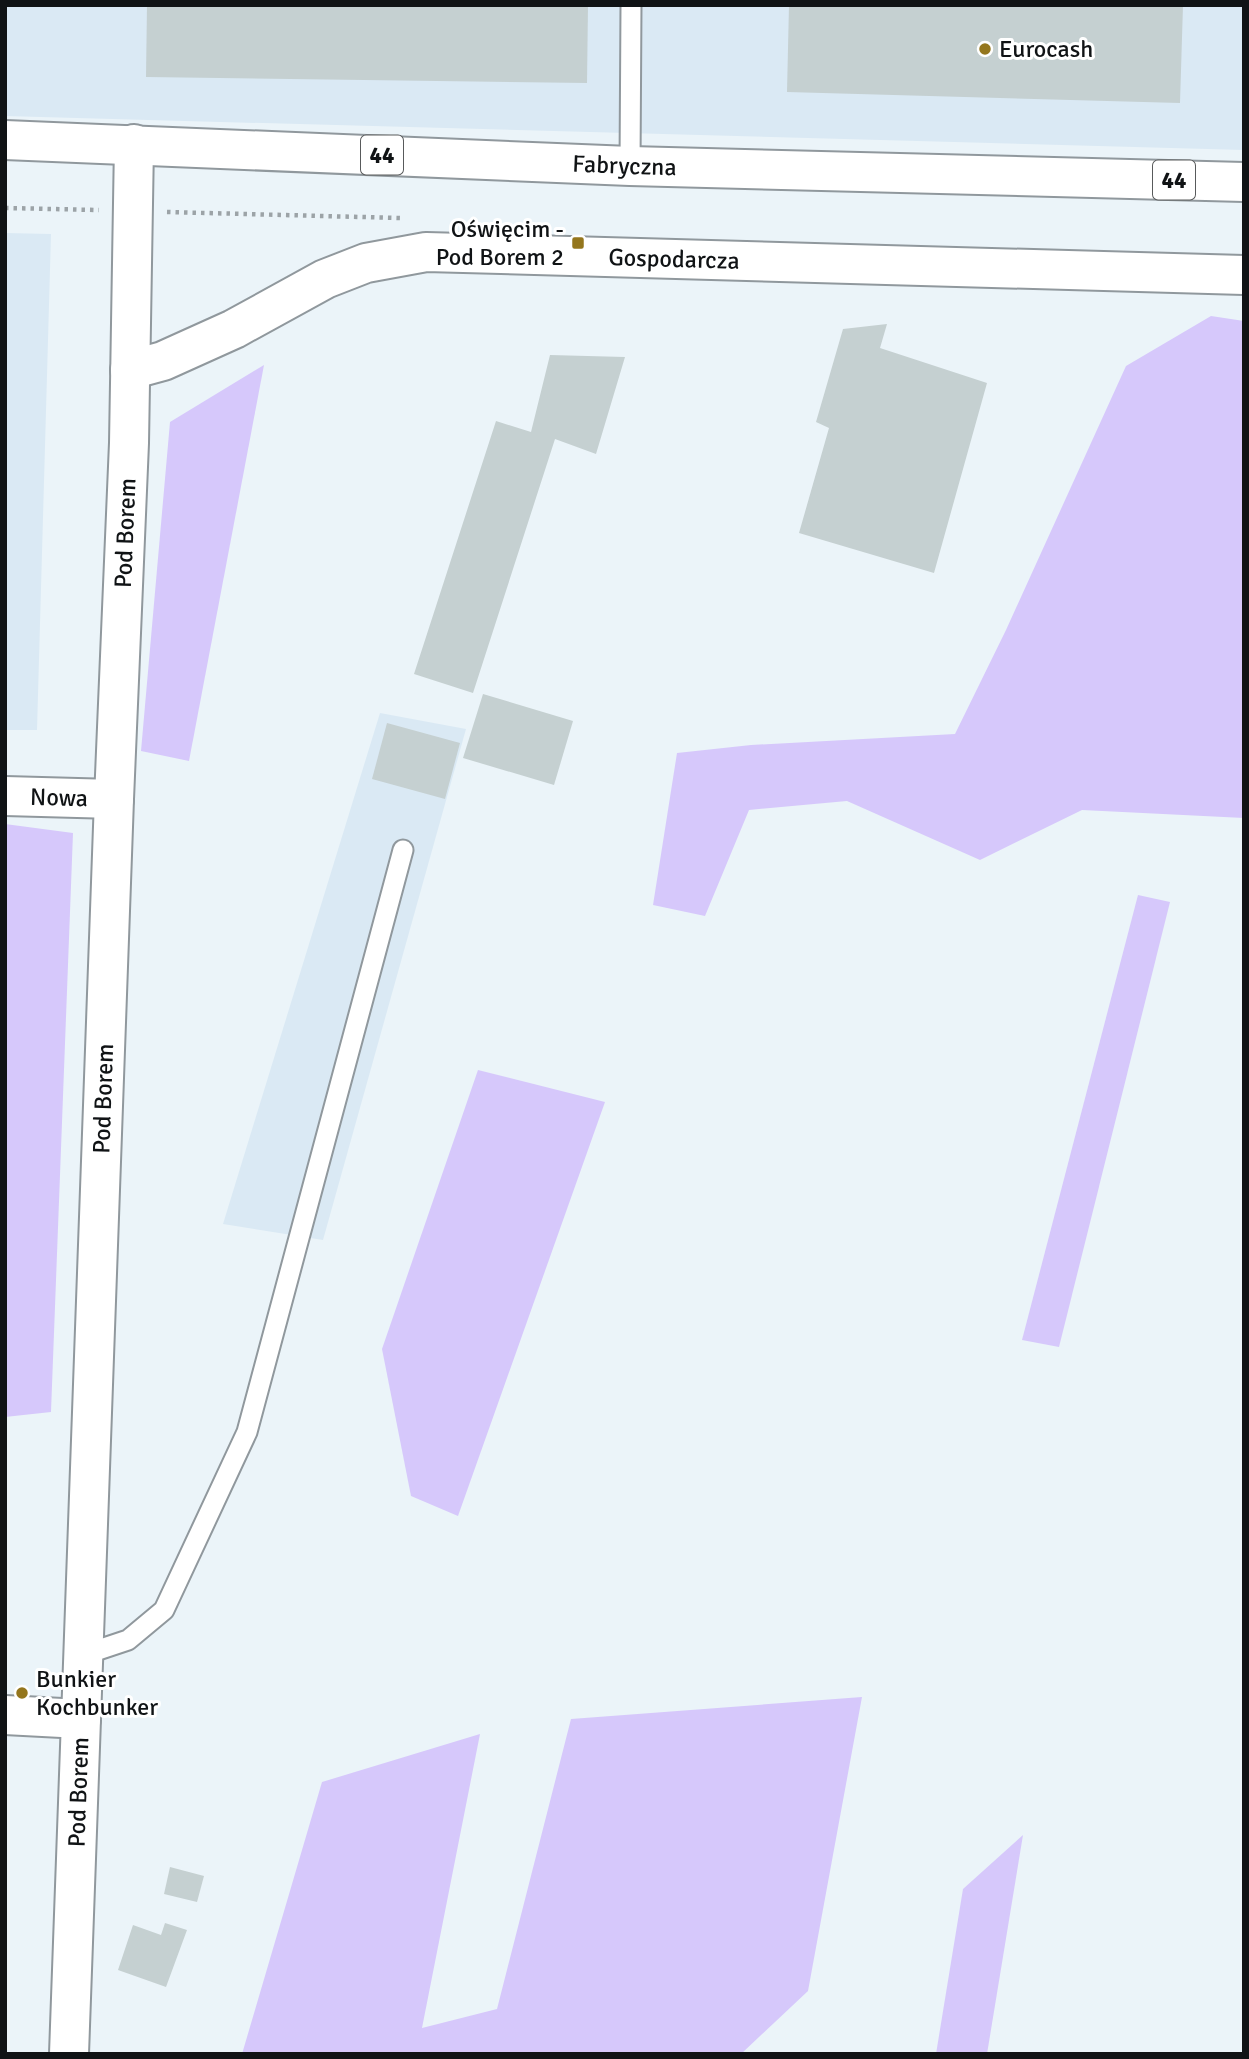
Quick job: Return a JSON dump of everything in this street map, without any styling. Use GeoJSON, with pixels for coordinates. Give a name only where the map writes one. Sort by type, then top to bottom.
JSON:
{"type":"FeatureCollection","features":[{"type":"Feature","properties":{"kind":"street","name":"Fabryczna"},"geometry":{"type":"LineString","coordinates":[[5,140],[630,166],[1244,182]]}},
{"type":"Feature","properties":{"kind":"street","name":"Pod Borem"},"geometry":{"type":"LineString","coordinates":[[69,2054],[130,370],[134,144]]}},
{"type":"Feature","properties":{"kind":"street","name":"Gospodarcza"},"geometry":{"type":"LineString","coordinates":[[130,370],[163,361],[234,329],[325,279],[366,263],[426,252],[1244,275]]}},
{"type":"Feature","properties":{"kind":"street","name":"Nowa"},"geometry":{"type":"LineString","coordinates":[[5,796],[114,799]]}},
{"type":"Feature","properties":{"kind":"street"},"geometry":{"type":"LineString","coordinates":[[5,1715],[81,1719]]}},
{"type":"Feature","properties":{"kind":"lane"},"geometry":{"type":"LineString","coordinates":[[630,166],[631,5]]}},
{"type":"Feature","properties":{"kind":"lane"},"geometry":{"type":"LineString","coordinates":[[83,1655],[128,1640],[164,1610],[247,1432],[402,850]]}},
{"type":"Feature","properties":{"kind":"path"},"geometry":{"type":"LineString","coordinates":[[5,208],[133,211]]}},
{"type":"Feature","properties":{"kind":"shaded area"},"geometry":{"type":"Polygon","coordinates":[[[5,5],[1244,5],[1244,150],[5,116],[5,5]]]}},
{"type":"Feature","properties":{"kind":"shaded area"},"geometry":{"type":"Polygon","coordinates":[[[5,233],[51,234],[37,730],[5,730],[5,233]]]}},
{"type":"Feature","properties":{"kind":"shaded area"},"geometry":{"type":"Polygon","coordinates":[[[1211,316],[1244,321],[1244,818],[1082,810],[980,860],[847,801],[749,810],[705,916],[653,905],[677,753],[751,745],[955,734],[1006,630],[1126,366],[1211,316]]]}},
{"type":"Feature","properties":{"kind":"shaded area"},"geometry":{"type":"Polygon","coordinates":[[[264,365],[189,761],[141,751],[170,422],[264,365]]]}},
{"type":"Feature","properties":{"kind":"shaded area"},"geometry":{"type":"Polygon","coordinates":[[[380,713],[466,729],[323,1240],[223,1224],[380,713]]]}},
{"type":"Feature","properties":{"kind":"shaded area"},"geometry":{"type":"Polygon","coordinates":[[[5,824],[73,833],[51,1412],[5,1417],[5,824]]]}},
{"type":"Feature","properties":{"kind":"shaded area"},"geometry":{"type":"Polygon","coordinates":[[[1138,895],[1170,902],[1059,1347],[1022,1340],[1138,895]]]}},
{"type":"Feature","properties":{"kind":"shaded area"},"geometry":{"type":"Polygon","coordinates":[[[478,1070],[605,1102],[458,1516],[411,1496],[382,1349],[478,1070]]]}},
{"type":"Feature","properties":{"kind":"shaded area"},"geometry":{"type":"Polygon","coordinates":[[[862,1697],[808,1991],[741,2054],[242,2054],[322,1782],[480,1734],[422,2028],[497,2009],[571,1719],[862,1697]]]}},
{"type":"Feature","properties":{"kind":"shaded area"},"geometry":{"type":"Polygon","coordinates":[[[1023,1835],[987,2054],[936,2054],[963,1889],[1023,1835]]]}},
{"type":"Feature","properties":{"kind":"building"},"geometry":{"type":"Polygon","coordinates":[[[147,5],[588,5],[587,83],[146,77],[147,5]]]}},
{"type":"Feature","properties":{"kind":"building","name":"Eurocash"},"geometry":{"type":"Polygon","coordinates":[[[789,5],[1183,5],[1180,103],[787,92],[789,5]]]}},
{"type":"Feature","properties":{"kind":"building"},"geometry":{"type":"Polygon","coordinates":[[[887,324],[880,348],[987,383],[934,573],[799,533],[829,428],[816,422],[843,329],[887,324]]]}},
{"type":"Feature","properties":{"kind":"building"},"geometry":{"type":"Polygon","coordinates":[[[550,355],[625,357],[596,454],[555,439],[473,693],[414,674],[496,421],[531,432],[550,355]]]}},
{"type":"Feature","properties":{"kind":"building"},"geometry":{"type":"Polygon","coordinates":[[[483,694],[573,721],[554,785],[463,758],[483,694]]]}},
{"type":"Feature","properties":{"kind":"building"},"geometry":{"type":"Polygon","coordinates":[[[387,723],[460,743],[445,799],[372,779],[387,723]]]}},
{"type":"Feature","properties":{"kind":"building"},"geometry":{"type":"Polygon","coordinates":[[[170,1867],[204,1876],[197,1902],[164,1894],[170,1867]]]}},
{"type":"Feature","properties":{"kind":"building"},"geometry":{"type":"Polygon","coordinates":[[[165,1923],[187,1930],[166,1987],[118,1970],[133,1925],[161,1935],[165,1923]]]}},
{"type":"Feature","properties":{"kind":"place","name":"Eurocash"},"geometry":{"type":"Point","coordinates":[985,49]}},
{"type":"Feature","properties":{"kind":"place","name":"Oświęcim - Pod Borem 2"},"geometry":{"type":"Point","coordinates":[578,243]}},
{"type":"Feature","properties":{"kind":"place","name":"Bunkier Kochbunker"},"geometry":{"type":"Point","coordinates":[22,1693]}}]}
